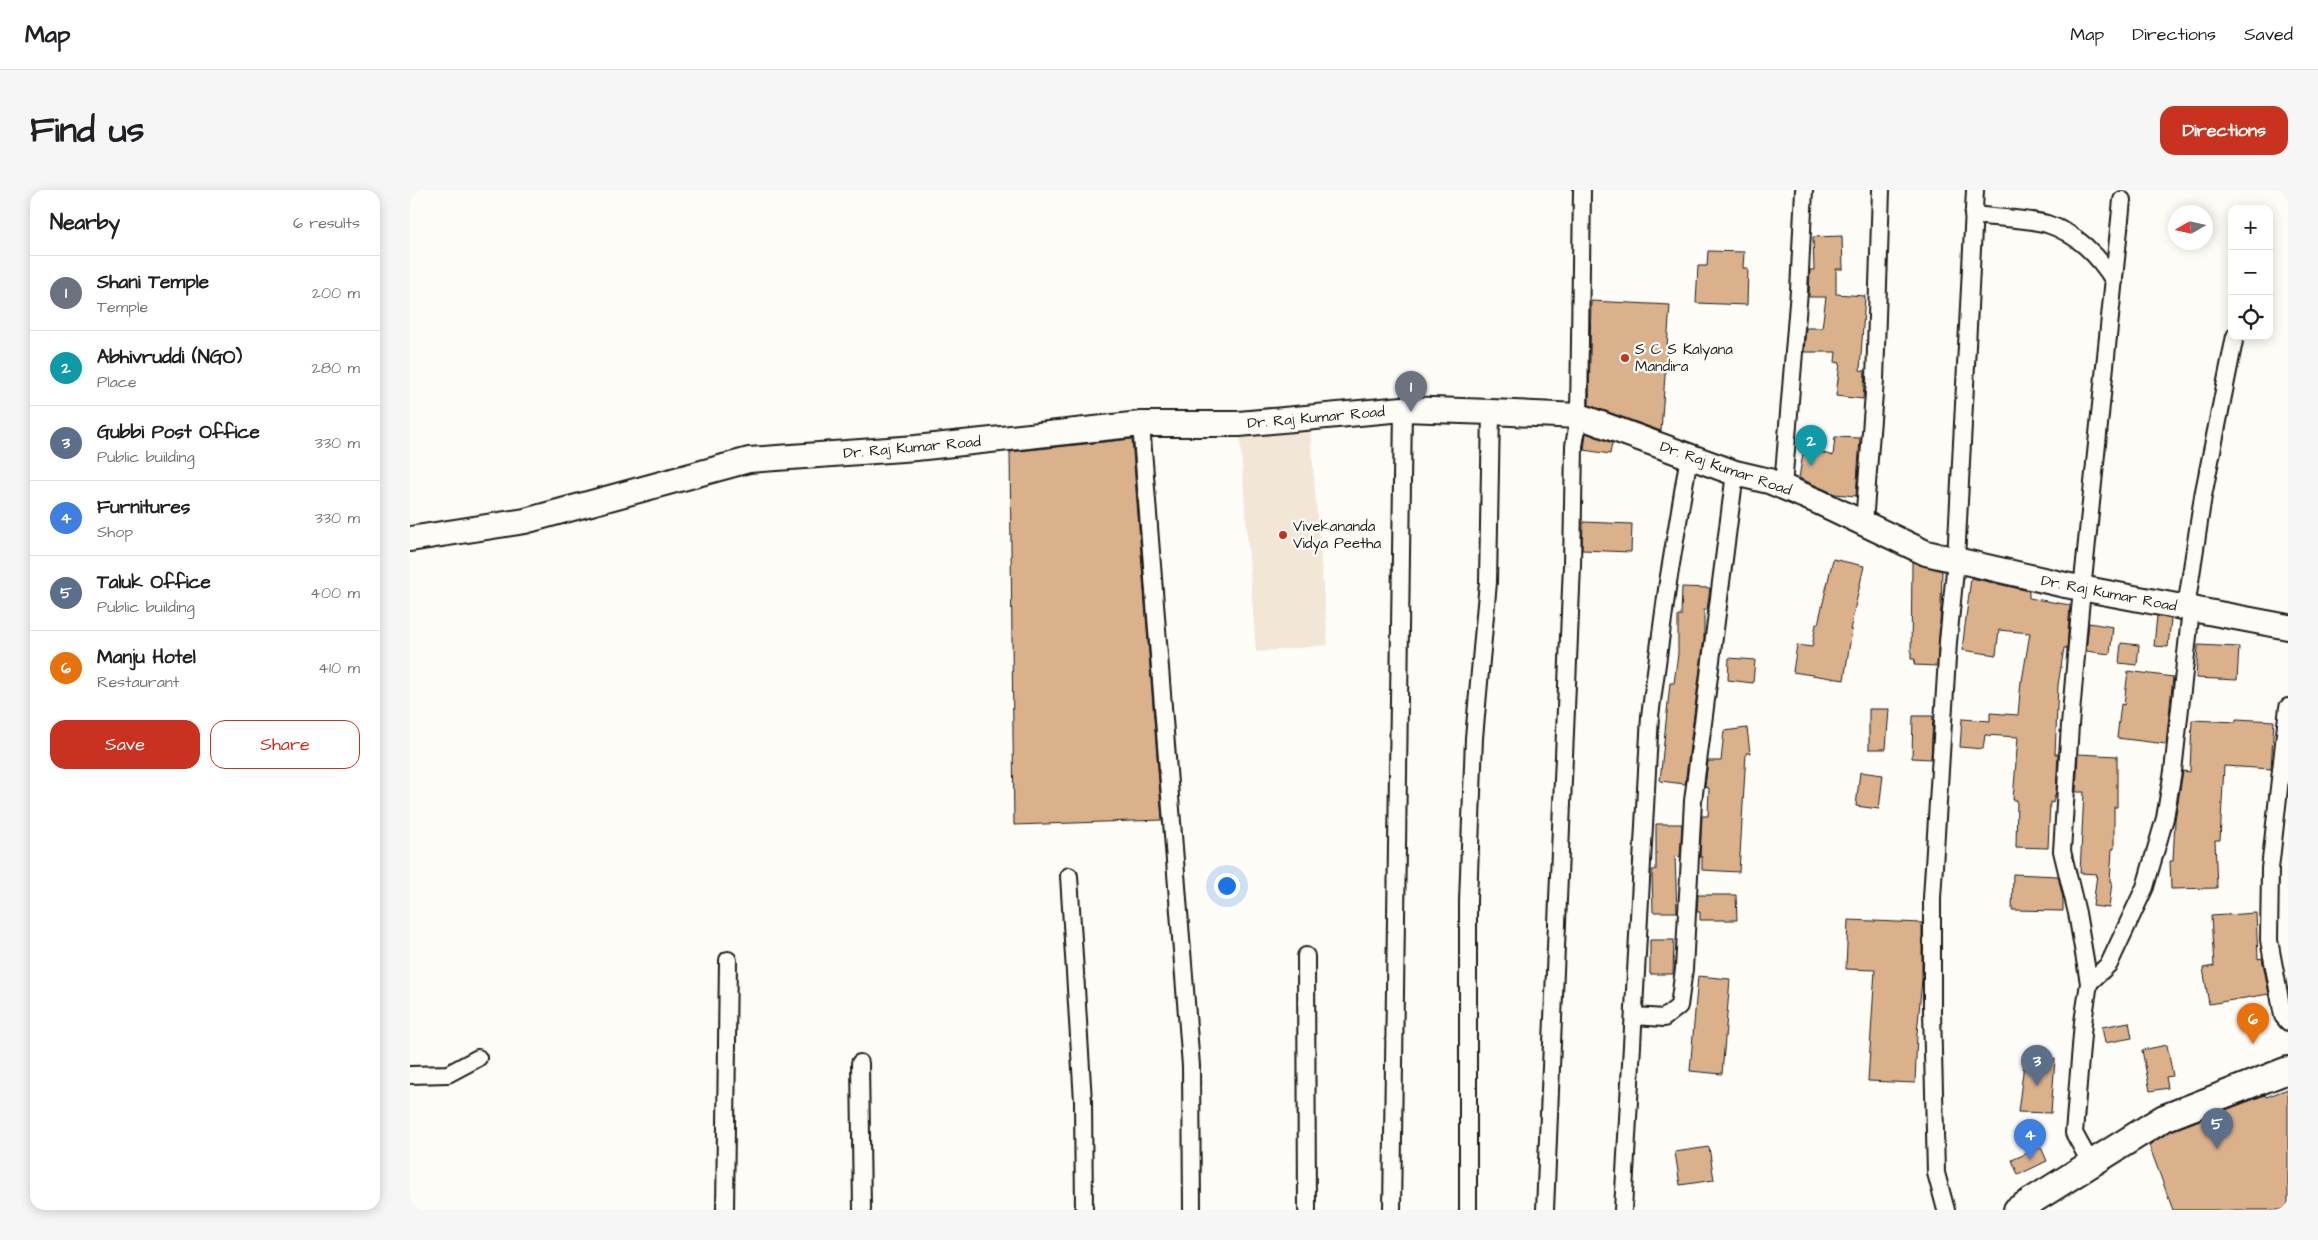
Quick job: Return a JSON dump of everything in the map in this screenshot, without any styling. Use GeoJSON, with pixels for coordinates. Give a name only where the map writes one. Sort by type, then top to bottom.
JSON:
{"type":"FeatureCollection","features":[{"type":"Feature","properties":{"kind":"main road"},"geometry":{"type":"LineString","coordinates":[[2017,1210],[2164,1118],[2288,1070]]}},
{"type":"Feature","properties":{"kind":"street"},"geometry":{"type":"LineString","coordinates":[[1546,1210],[1572,565],[1574,446],[1579,416],[1582,190]]}},
{"type":"Feature","properties":{"kind":"street"},"geometry":{"type":"LineString","coordinates":[[1783,486],[1799,291],[1804,190]]}},
{"type":"Feature","properties":{"kind":"street"},"geometry":{"type":"LineString","coordinates":[[1864,523],[1874,380],[1882,190]]}},
{"type":"Feature","properties":{"kind":"street"},"geometry":{"type":"LineString","coordinates":[[1946,1210],[1936,1173],[1932,1011],[1932,898],[1948,642],[1956,560],[1974,190]]}},
{"type":"Feature","properties":{"kind":"street"},"geometry":{"type":"LineString","coordinates":[[2091,1164],[2074,1133],[2083,1022],[2089,982],[2077,913],[2062,852],[2070,725],[2082,588],[2122,200]]}},
{"type":"Feature","properties":{"kind":"street"},"geometry":{"type":"LineString","coordinates":[[1973,215],[2047,224],[2077,240],[2102,262],[2114,281]]}},
{"type":"Feature","properties":{"kind":"street"},"geometry":{"type":"LineString","coordinates":[[2089,982],[2109,964],[2145,887],[2164,818],[2173,771],[2189,609],[2204,496],[2234,340]]}},
{"type":"Feature","properties":{"kind":"street"},"geometry":{"type":"LineString","coordinates":[[1392,1210],[1403,409]]}},
{"type":"Feature","properties":{"kind":"street","name":"Dr. Raj Kumar Road"},"geometry":{"type":"LineString","coordinates":[[410,539],[525,521],[749,460],[916,448],[1141,424],[1240,424],[1403,409],[1579,416],[1735,473],[1769,480],[1926,553],[2082,588],[2288,627]]}},
{"type":"Feature","properties":{"kind":"street"},"geometry":{"type":"LineString","coordinates":[[1468,1210],[1468,892],[1474,738],[1488,582],[1491,412]]}},
{"type":"Feature","properties":{"kind":"street"},"geometry":{"type":"LineString","coordinates":[[1141,424],[1191,1066],[1192,1210]]}},
{"type":"Feature","properties":{"kind":"street"},"geometry":{"type":"LineString","coordinates":[[1624,1210],[1650,716],[1668,582],[1690,456]]}},
{"type":"Feature","properties":{"kind":"street"},"geometry":{"type":"LineString","coordinates":[[1635,1016],[1664,1018],[1680,1006],[1684,969],[1693,801],[1735,473]]}},
{"type":"Feature","properties":{"kind":"street"},"geometry":{"type":"LineString","coordinates":[[2288,707],[2284,783],[2270,869],[2269,940],[2283,1016],[2288,1022]]}},
{"type":"Feature","properties":{"kind":"street"},"geometry":{"type":"LineString","coordinates":[[1069,876],[1083,1101],[1084,1210]]}},
{"type":"Feature","properties":{"kind":"street"},"geometry":{"type":"LineString","coordinates":[[1306,956],[1307,1210]]}},
{"type":"Feature","properties":{"kind":"street"},"geometry":{"type":"LineString","coordinates":[[725,1210],[728,960]]}},
{"type":"Feature","properties":{"kind":"street"},"geometry":{"type":"LineString","coordinates":[[410,1075],[448,1074],[478,1058]]}},
{"type":"Feature","properties":{"kind":"street"},"geometry":{"type":"LineString","coordinates":[[860,1063],[862,1210]]}},
{"type":"Feature","properties":{"kind":"shaded area","name":"Vivekananda Vidya Peetha"},"geometry":{"type":"Polygon","coordinates":[[[1309,418],[1328,645],[1256,652],[1239,424],[1309,418]]]}},
{"type":"Feature","properties":{"kind":"building"},"geometry":{"type":"Polygon","coordinates":[[[1842,236],[1843,269],[1836,269],[1836,294],[1865,296],[1860,370],[1865,371],[1863,399],[1836,396],[1840,363],[1835,362],[1836,352],[1804,352],[1806,328],[1822,328],[1826,297],[1809,297],[1810,270],[1814,270],[1813,237],[1842,236]]]}},
{"type":"Feature","properties":{"kind":"building"},"geometry":{"type":"Polygon","coordinates":[[[1708,251],[1744,252],[1743,268],[1748,268],[1747,305],[1696,303],[1698,266],[1707,266],[1708,251]]]}},
{"type":"Feature","properties":{"kind":"building","name":"S C S Kalyana Mandira"},"geometry":{"type":"Polygon","coordinates":[[[1591,301],[1670,305],[1661,431],[1589,405],[1591,301]]]}},
{"type":"Feature","properties":{"kind":"building"},"geometry":{"type":"Polygon","coordinates":[[[1586,433],[1612,443],[1610,454],[1584,450],[1586,433]]]}},
{"type":"Feature","properties":{"kind":"building"},"geometry":{"type":"Polygon","coordinates":[[[1835,437],[1860,438],[1856,496],[1835,494],[1799,478],[1804,447],[1833,456],[1835,437]]]}},
{"type":"Feature","properties":{"kind":"building"},"geometry":{"type":"Polygon","coordinates":[[[1132,439],[1162,820],[1014,825],[1010,452],[1132,439]]]}},
{"type":"Feature","properties":{"kind":"building"},"geometry":{"type":"Polygon","coordinates":[[[1583,522],[1632,524],[1631,552],[1582,550],[1583,522]]]}},
{"type":"Feature","properties":{"kind":"building"},"geometry":{"type":"Polygon","coordinates":[[[1833,559],[1864,566],[1850,630],[1852,630],[1844,680],[1793,672],[1797,645],[1812,647],[1833,559]]]}},
{"type":"Feature","properties":{"kind":"building"},"geometry":{"type":"Polygon","coordinates":[[[1912,562],[1942,571],[1937,666],[1914,665],[1915,659],[1911,659],[1912,562]]]}},
{"type":"Feature","properties":{"kind":"building"},"geometry":{"type":"Polygon","coordinates":[[[1971,578],[2029,591],[2029,598],[2070,605],[2067,648],[2064,648],[2058,685],[2055,754],[2058,754],[2056,792],[2053,803],[2050,802],[2048,848],[2016,847],[2017,800],[2013,800],[2018,737],[1985,735],[1983,749],[1960,747],[1962,719],[1990,721],[1990,713],[2018,715],[2021,681],[2030,633],[1999,630],[1996,655],[1962,650],[1971,578]]]}},
{"type":"Feature","properties":{"kind":"building"},"geometry":{"type":"Polygon","coordinates":[[[1682,587],[1710,588],[1707,610],[1704,610],[1704,638],[1685,784],[1660,781],[1670,683],[1674,683],[1678,654],[1678,616],[1681,616],[1682,587]]]}},
{"type":"Feature","properties":{"kind":"building"},"geometry":{"type":"Polygon","coordinates":[[[2157,616],[2171,619],[2168,647],[2154,646],[2157,616]]]}},
{"type":"Feature","properties":{"kind":"building"},"geometry":{"type":"Polygon","coordinates":[[[2089,623],[2113,627],[2110,654],[2086,651],[2089,623]]]}},
{"type":"Feature","properties":{"kind":"building"},"geometry":{"type":"Polygon","coordinates":[[[2121,643],[2139,645],[2137,665],[2119,663],[2121,643]]]}},
{"type":"Feature","properties":{"kind":"building"},"geometry":{"type":"Polygon","coordinates":[[[2198,645],[2239,647],[2237,680],[2196,678],[2198,645]]]}},
{"type":"Feature","properties":{"kind":"building"},"geometry":{"type":"Polygon","coordinates":[[[1729,658],[1755,660],[1753,683],[1728,680],[1729,658]]]}},
{"type":"Feature","properties":{"kind":"building"},"geometry":{"type":"Polygon","coordinates":[[[2128,671],[2173,677],[2166,744],[2117,738],[2121,704],[2124,705],[2128,671]]]}},
{"type":"Feature","properties":{"kind":"building"},"geometry":{"type":"Polygon","coordinates":[[[1869,709],[1889,709],[1886,749],[1869,749],[1869,709]]]}},
{"type":"Feature","properties":{"kind":"building"},"geometry":{"type":"Polygon","coordinates":[[[1913,716],[1933,716],[1931,759],[1912,758],[1913,716]]]}},
{"type":"Feature","properties":{"kind":"building"},"geometry":{"type":"Polygon","coordinates":[[[2236,719],[2274,721],[2271,769],[2224,766],[2220,840],[2215,840],[2217,888],[2171,889],[2170,861],[2173,861],[2175,820],[2183,771],[2190,772],[2192,720],[2236,722],[2236,719]]]}},
{"type":"Feature","properties":{"kind":"building"},"geometry":{"type":"Polygon","coordinates":[[[1747,728],[1750,753],[1746,753],[1739,872],[1702,870],[1702,857],[1700,857],[1702,816],[1708,816],[1709,788],[1705,787],[1708,761],[1721,761],[1724,731],[1747,728]]]}},
{"type":"Feature","properties":{"kind":"building"},"geometry":{"type":"Polygon","coordinates":[[[2078,754],[2117,756],[2117,807],[2114,807],[2114,849],[2112,849],[2110,882],[2112,882],[2109,908],[2093,906],[2097,874],[2080,873],[2084,792],[2076,792],[2078,754]]]}},
{"type":"Feature","properties":{"kind":"building"},"geometry":{"type":"Polygon","coordinates":[[[1860,772],[1883,775],[1879,809],[1856,806],[1860,772]]]}},
{"type":"Feature","properties":{"kind":"building"},"geometry":{"type":"Polygon","coordinates":[[[1656,824],[1682,824],[1680,857],[1675,856],[1677,912],[1653,912],[1652,870],[1656,870],[1656,824]]]}},
{"type":"Feature","properties":{"kind":"building"},"geometry":{"type":"Polygon","coordinates":[[[2013,874],[2058,876],[2063,899],[2063,911],[2012,910],[2013,874]]]}},
{"type":"Feature","properties":{"kind":"building"},"geometry":{"type":"Polygon","coordinates":[[[1698,895],[1736,895],[1737,920],[1700,920],[1700,912],[1697,912],[1698,895]]]}},
{"type":"Feature","properties":{"kind":"building"},"geometry":{"type":"Polygon","coordinates":[[[2256,913],[2258,959],[2262,958],[2269,994],[2209,1004],[2203,968],[2214,966],[2211,916],[2256,913]]]}},
{"type":"Feature","properties":{"kind":"building"},"geometry":{"type":"Polygon","coordinates":[[[1848,920],[1922,923],[1922,979],[1915,1083],[1868,1081],[1875,970],[1846,969],[1848,920]]]}},
{"type":"Feature","properties":{"kind":"building"},"geometry":{"type":"Polygon","coordinates":[[[1650,940],[1674,940],[1673,974],[1650,974],[1650,940]]]}},
{"type":"Feature","properties":{"kind":"building"},"geometry":{"type":"Polygon","coordinates":[[[1698,976],[1730,979],[1722,1074],[1690,1071],[1698,976]]]}},
{"type":"Feature","properties":{"kind":"building"},"geometry":{"type":"Polygon","coordinates":[[[2129,1022],[2132,1038],[2105,1043],[2102,1027],[2129,1022]]]}},
{"type":"Feature","properties":{"kind":"building"},"geometry":{"type":"Polygon","coordinates":[[[2167,1045],[2173,1076],[2166,1077],[2168,1088],[2150,1091],[2142,1050],[2167,1045]]]}},
{"type":"Feature","properties":{"kind":"building"},"geometry":{"type":"Polygon","coordinates":[[[2025,1056],[2055,1059],[2051,1113],[2018,1112],[2025,1056]]]}},
{"type":"Feature","properties":{"kind":"building"},"geometry":{"type":"Polygon","coordinates":[[[2288,1089],[2288,1210],[2173,1210],[2149,1145],[2171,1131],[2265,1095],[2266,1097],[2288,1089]]]}},
{"type":"Feature","properties":{"kind":"building"},"geometry":{"type":"Polygon","coordinates":[[[1709,1147],[1714,1180],[1680,1185],[1675,1152],[1709,1147]]]}},
{"type":"Feature","properties":{"kind":"building"},"geometry":{"type":"Polygon","coordinates":[[[2041,1147],[2047,1161],[2018,1175],[2012,1160],[2041,1147]]]}},
{"type":"Feature","properties":{"kind":"place","name":"S C S Kalyana Mandira"},"geometry":{"type":"Point","coordinates":[1625,358]}},
{"type":"Feature","properties":{"kind":"place","name":"Shani Temple"},"geometry":{"type":"Point","coordinates":[1411,412]}},
{"type":"Feature","properties":{"kind":"place","name":"Abhivruddi (NGO)"},"geometry":{"type":"Point","coordinates":[1811,466]}},
{"type":"Feature","properties":{"kind":"place","name":"Vivekananda Vidya Peetha"},"geometry":{"type":"Point","coordinates":[1283,535]}},
{"type":"Feature","properties":{"kind":"place","name":"Manju Hotel"},"geometry":{"type":"Point","coordinates":[2253,1044]}},
{"type":"Feature","properties":{"kind":"place","name":"Gubbi Post Office"},"geometry":{"type":"Point","coordinates":[2037,1086]}},
{"type":"Feature","properties":{"kind":"place","name":"Taluk Office"},"geometry":{"type":"Point","coordinates":[2217,1149]}},
{"type":"Feature","properties":{"kind":"place","name":"Furnitures"},"geometry":{"type":"Point","coordinates":[2030,1160]}}]}
